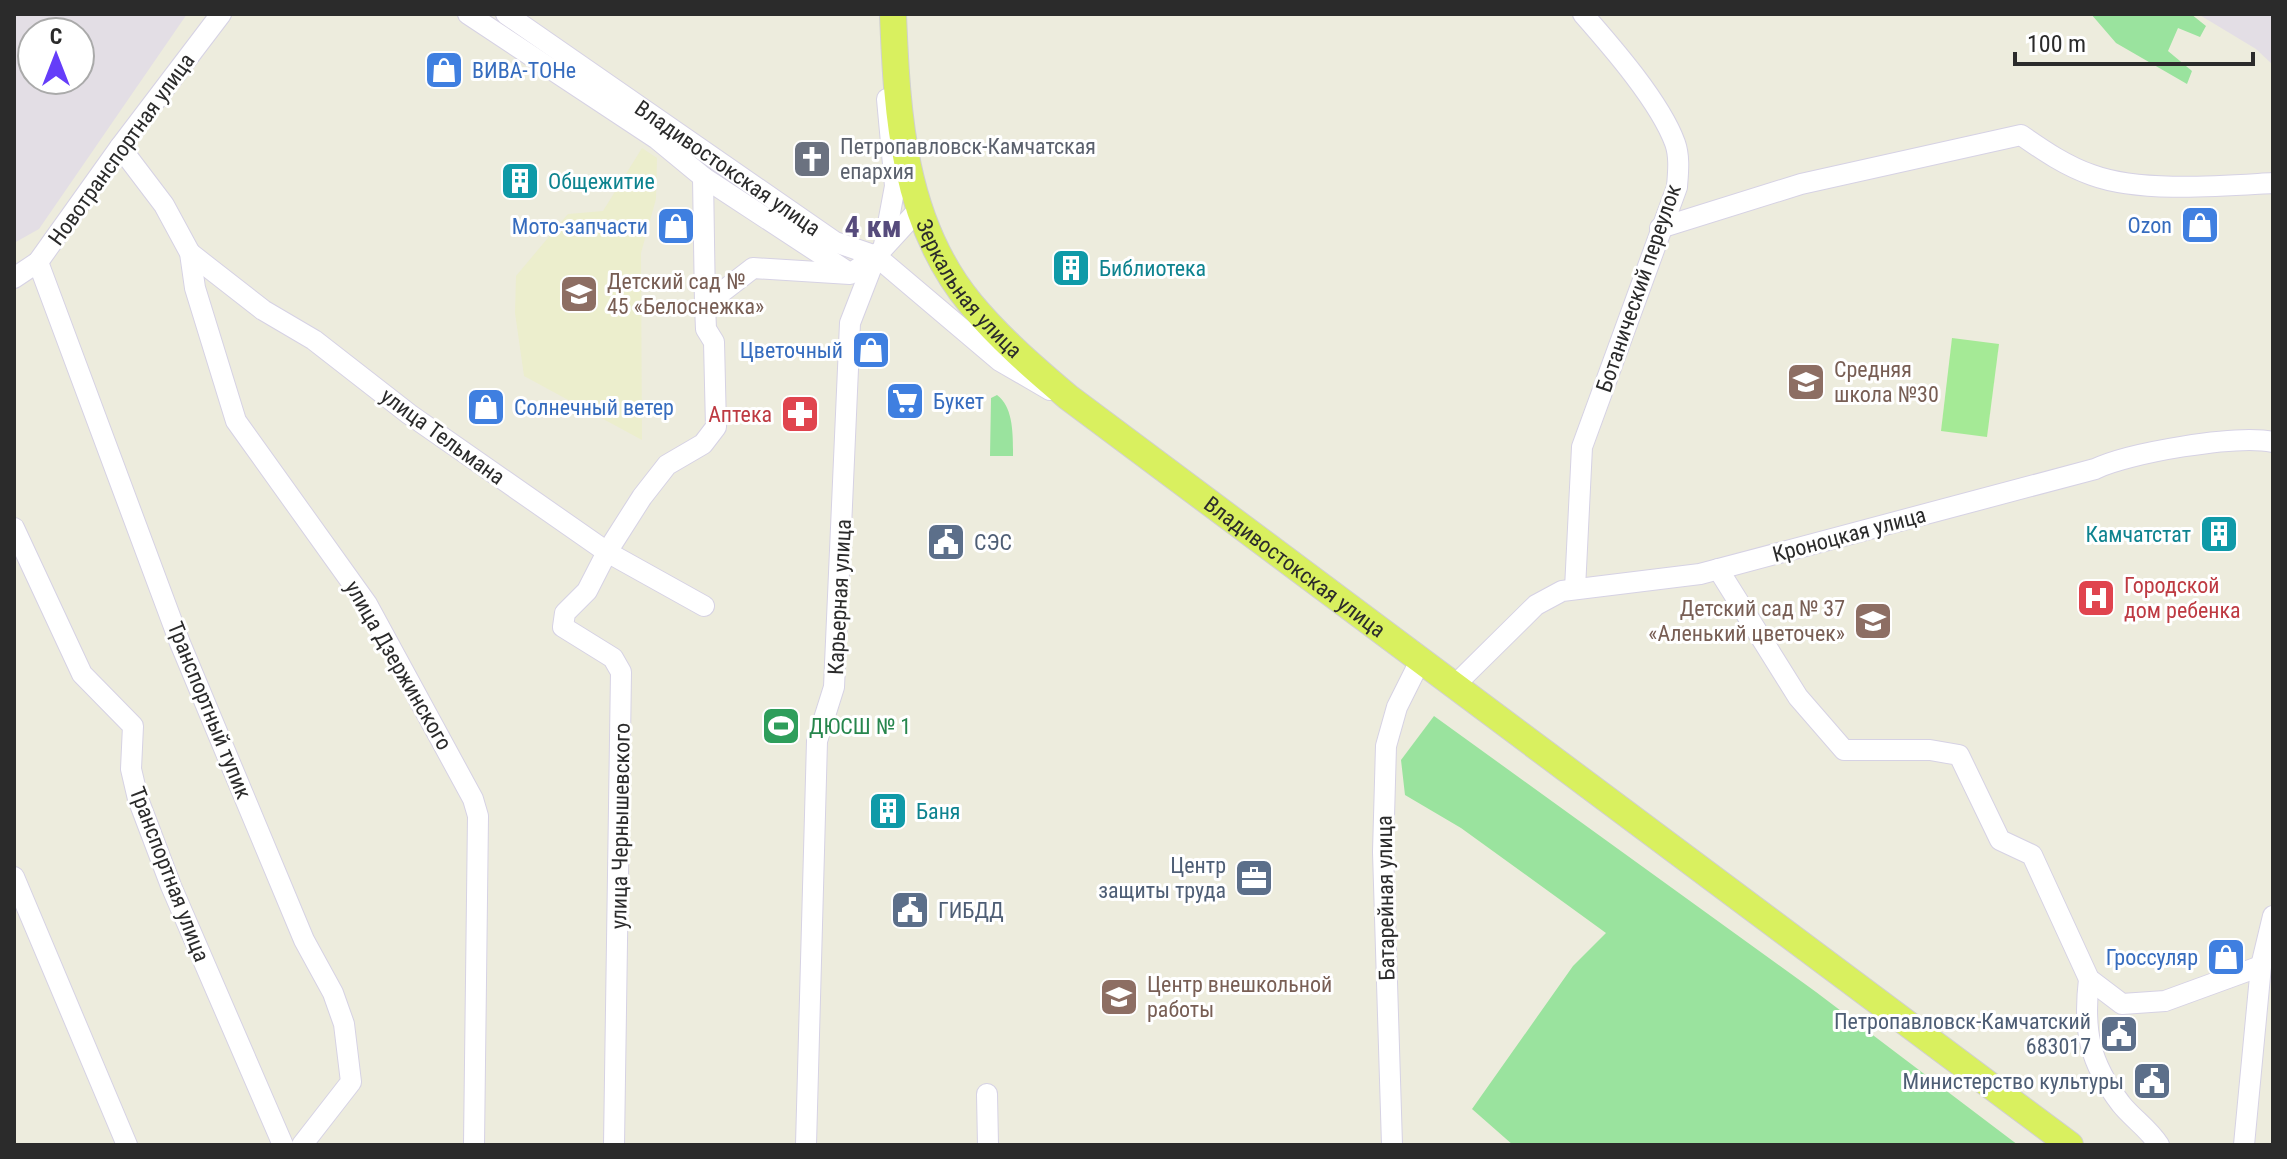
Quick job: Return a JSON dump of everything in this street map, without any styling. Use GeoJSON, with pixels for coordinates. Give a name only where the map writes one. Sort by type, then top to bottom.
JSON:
{"type":"FeatureCollection","features":[{"type":"Feature","properties":{"kind":"main road","name":"Зеркальная улица"},"geometry":{"type":"LineString","coordinates":[[893,14],[901,133],[919,209],[942,260],[969,302],[998,334],[1068,397]]}},
{"type":"Feature","properties":{"kind":"main road","name":"Владивостокская улица"},"geometry":{"type":"LineString","coordinates":[[1068,397],[2070,1145]]}},
{"type":"Feature","properties":{"kind":"street","name":"Новотранспортная улица"},"geometry":{"type":"LineString","coordinates":[[14,278],[38,262],[221,14]]}},
{"type":"Feature","properties":{"kind":"street"},"geometry":{"type":"LineString","coordinates":[[468,14],[657,139],[703,177],[850,274]]}},
{"type":"Feature","properties":{"kind":"street","name":"Владивостокская улица"},"geometry":{"type":"LineString","coordinates":[[506,14],[835,242],[880,251],[1000,361],[1026,378],[1068,397]]}},
{"type":"Feature","properties":{"kind":"street","name":"Ботанический переулок"},"geometry":{"type":"LineString","coordinates":[[1575,589],[1582,447],[1677,187],[1675,143],[1642,89],[1583,14]]}},
{"type":"Feature","properties":{"kind":"street","name":"Карьерная улица"},"geometry":{"type":"LineString","coordinates":[[806,1145],[817,741],[834,687],[850,323],[880,251],[895,186],[887,102],[895,55]]}},
{"type":"Feature","properties":{"kind":"street"},"geometry":{"type":"LineString","coordinates":[[1660,228],[1801,184],[2021,135],[2056,159],[2111,181],[2150,185],[2273,183]]}},
{"type":"Feature","properties":{"kind":"street","name":"улица Дзержинского"},"geometry":{"type":"LineString","coordinates":[[120,147],[164,205],[190,253],[195,288],[236,421],[367,604],[451,755],[477,809],[474,1145]]}},
{"type":"Feature","properties":{"kind":"street"},"geometry":{"type":"LineString","coordinates":[[607,552],[667,465],[703,444],[716,427],[714,342],[706,329],[703,177]]}},
{"type":"Feature","properties":{"kind":"street","name":"Карьерная улица"},"geometry":{"type":"LineString","coordinates":[[880,251],[919,209]]}},
{"type":"Feature","properties":{"kind":"street"},"geometry":{"type":"LineString","coordinates":[[705,305],[753,268],[850,274],[880,251]]}},
{"type":"Feature","properties":{"kind":"street","name":"улица Тельмана"},"geometry":{"type":"LineString","coordinates":[[190,253],[263,310],[314,340],[409,414],[607,552],[704,606]]}},
{"type":"Feature","properties":{"kind":"street","name":"Транспортный тупик"},"geometry":{"type":"LineString","coordinates":[[38,262],[180,643],[304,940],[333,993],[344,1024],[351,1082],[302,1145]]}},
{"type":"Feature","properties":{"kind":"street","name":"Кроноцкая улица"},"geometry":{"type":"LineString","coordinates":[[1456,684],[1536,605],[1562,591],[1674,578],[1718,569],[2095,469],[2111,461],[2210,444],[2259,439],[2273,442]]}},
{"type":"Feature","properties":{"kind":"street","name":"Транспортная улица"},"geometry":{"type":"LineString","coordinates":[[14,528],[82,674],[133,726],[131,769],[138,799],[283,1145]]}},
{"type":"Feature","properties":{"kind":"street","name":"улица Чернышевского"},"geometry":{"type":"LineString","coordinates":[[607,552],[587,591],[565,613],[563,627],[613,658],[621,672],[614,1145]]}},
{"type":"Feature","properties":{"kind":"street"},"geometry":{"type":"LineString","coordinates":[[1718,569],[1798,697],[1844,750],[1930,750],[1959,755],[2000,840],[2032,855],[2089,979],[2086,1032],[2099,1068],[2123,1106],[2151,1132],[2159,1145]]}},
{"type":"Feature","properties":{"kind":"street","name":"Батарейная улица"},"geometry":{"type":"LineString","coordinates":[[1392,1145],[1383,852],[1386,746],[1397,707],[1421,659]]}},
{"type":"Feature","properties":{"kind":"street"},"geometry":{"type":"LineString","coordinates":[[14,877],[127,1145]]}},
{"type":"Feature","properties":{"kind":"street"},"geometry":{"type":"LineString","coordinates":[[2244,1145],[2261,966],[2273,916]]}},
{"type":"Feature","properties":{"kind":"street"},"geometry":{"type":"LineString","coordinates":[[2089,979],[2122,1004],[2144,1004],[2165,1001],[2261,966]]}},
{"type":"Feature","properties":{"kind":"street"},"geometry":{"type":"LineString","coordinates":[[987,1094],[988,1145]]}},
{"type":"Feature","properties":{"kind":"shaded area"},"geometry":{"type":"Polygon","coordinates":[[[14,14],[187,14],[39,229],[14,243],[14,14]]]}},
{"type":"Feature","properties":{"kind":"shaded area"},"geometry":{"type":"Polygon","coordinates":[[[2198,14],[2273,14],[2273,65],[2256,49],[2198,14]]]}},
{"type":"Feature","properties":{"kind":"shaded area","name":"Детский сад № 45 «Белоснежка»"},"geometry":{"type":"Polygon","coordinates":[[[642,148],[657,158],[656,199],[641,253],[642,440],[524,376],[515,313],[516,276],[568,214],[603,211],[642,148]]]}},
{"type":"Feature","properties":{"kind":"green space"},"geometry":{"type":"Polygon","coordinates":[[[2091,14],[2191,14],[2206,26],[2200,37],[2178,28],[2168,51],[2192,71],[2187,84],[2116,43],[2091,14]]]}},
{"type":"Feature","properties":{"kind":"green space"},"geometry":{"type":"Polygon","coordinates":[[[1952,338],[1999,344],[1987,437],[1941,431],[1952,338]]]}},
{"type":"Feature","properties":{"kind":"green space"},"geometry":{"type":"Polygon","coordinates":[[[997,395],[1010,415],[1013,456],[990,456],[991,398],[997,395]]]}},
{"type":"Feature","properties":{"kind":"green space"},"geometry":{"type":"Polygon","coordinates":[[[1434,716],[1816,992],[2018,1145],[1513,1145],[1472,1109],[1573,966],[1606,933],[1461,828],[1405,795],[1401,760],[1434,716]]]}},
{"type":"Feature","properties":{"kind":"place","name":"ВИВА-ТОНе"},"geometry":{"type":"Point","coordinates":[444,70]}},
{"type":"Feature","properties":{"kind":"place","name":"Петропавловск-Камчатская епархия"},"geometry":{"type":"Point","coordinates":[812,159]}},
{"type":"Feature","properties":{"kind":"place","name":"Общежитие"},"geometry":{"type":"Point","coordinates":[520,181]}},
{"type":"Feature","properties":{"kind":"place","name":"Ozon"},"geometry":{"type":"Point","coordinates":[2200,225]}},
{"type":"Feature","properties":{"kind":"place","name":"Мото-запчасти"},"geometry":{"type":"Point","coordinates":[676,226]}},
{"type":"Feature","properties":{"kind":"place","name":"Библиотека"},"geometry":{"type":"Point","coordinates":[1071,268]}},
{"type":"Feature","properties":{"kind":"place","name":"Детский сад № 45 «Белоснежка»"},"geometry":{"type":"Point","coordinates":[579,294]}},
{"type":"Feature","properties":{"kind":"place","name":"Цветочный"},"geometry":{"type":"Point","coordinates":[871,350]}},
{"type":"Feature","properties":{"kind":"place","name":"Средняя школа №30"},"geometry":{"type":"Point","coordinates":[1806,382]}},
{"type":"Feature","properties":{"kind":"place","name":"Букет"},"geometry":{"type":"Point","coordinates":[905,401]}},
{"type":"Feature","properties":{"kind":"place","name":"Солнечный ветер"},"geometry":{"type":"Point","coordinates":[486,407]}},
{"type":"Feature","properties":{"kind":"place","name":"Аптека"},"geometry":{"type":"Point","coordinates":[800,414]}},
{"type":"Feature","properties":{"kind":"place","name":"Камчатстат"},"geometry":{"type":"Point","coordinates":[2219,534]}},
{"type":"Feature","properties":{"kind":"place","name":"СЭС"},"geometry":{"type":"Point","coordinates":[946,542]}},
{"type":"Feature","properties":{"kind":"place","name":"Городской дом ребенка"},"geometry":{"type":"Point","coordinates":[2096,598]}},
{"type":"Feature","properties":{"kind":"place","name":"Детский сад № 37 «Аленький цветочек»"},"geometry":{"type":"Point","coordinates":[1873,621]}},
{"type":"Feature","properties":{"kind":"place","name":"ДЮСШ № 1"},"geometry":{"type":"Point","coordinates":[781,726]}},
{"type":"Feature","properties":{"kind":"place","name":"Баня"},"geometry":{"type":"Point","coordinates":[888,811]}},
{"type":"Feature","properties":{"kind":"place","name":"Центр защиты труда"},"geometry":{"type":"Point","coordinates":[1254,878]}},
{"type":"Feature","properties":{"kind":"place","name":"ГИБДД"},"geometry":{"type":"Point","coordinates":[910,910]}},
{"type":"Feature","properties":{"kind":"place","name":"Гроссуляр"},"geometry":{"type":"Point","coordinates":[2226,957]}},
{"type":"Feature","properties":{"kind":"place","name":"Центр внешкольной работы"},"geometry":{"type":"Point","coordinates":[1119,997]}},
{"type":"Feature","properties":{"kind":"place","name":"Петропавловск-Камчатский 683017"},"geometry":{"type":"Point","coordinates":[2119,1034]}},
{"type":"Feature","properties":{"kind":"place","name":"Министерство культуры"},"geometry":{"type":"Point","coordinates":[2152,1081]}},
{"type":"Feature","properties":{"kind":"district","name":"4 км"},"geometry":{"type":"Point","coordinates":[873,227]}}]}
